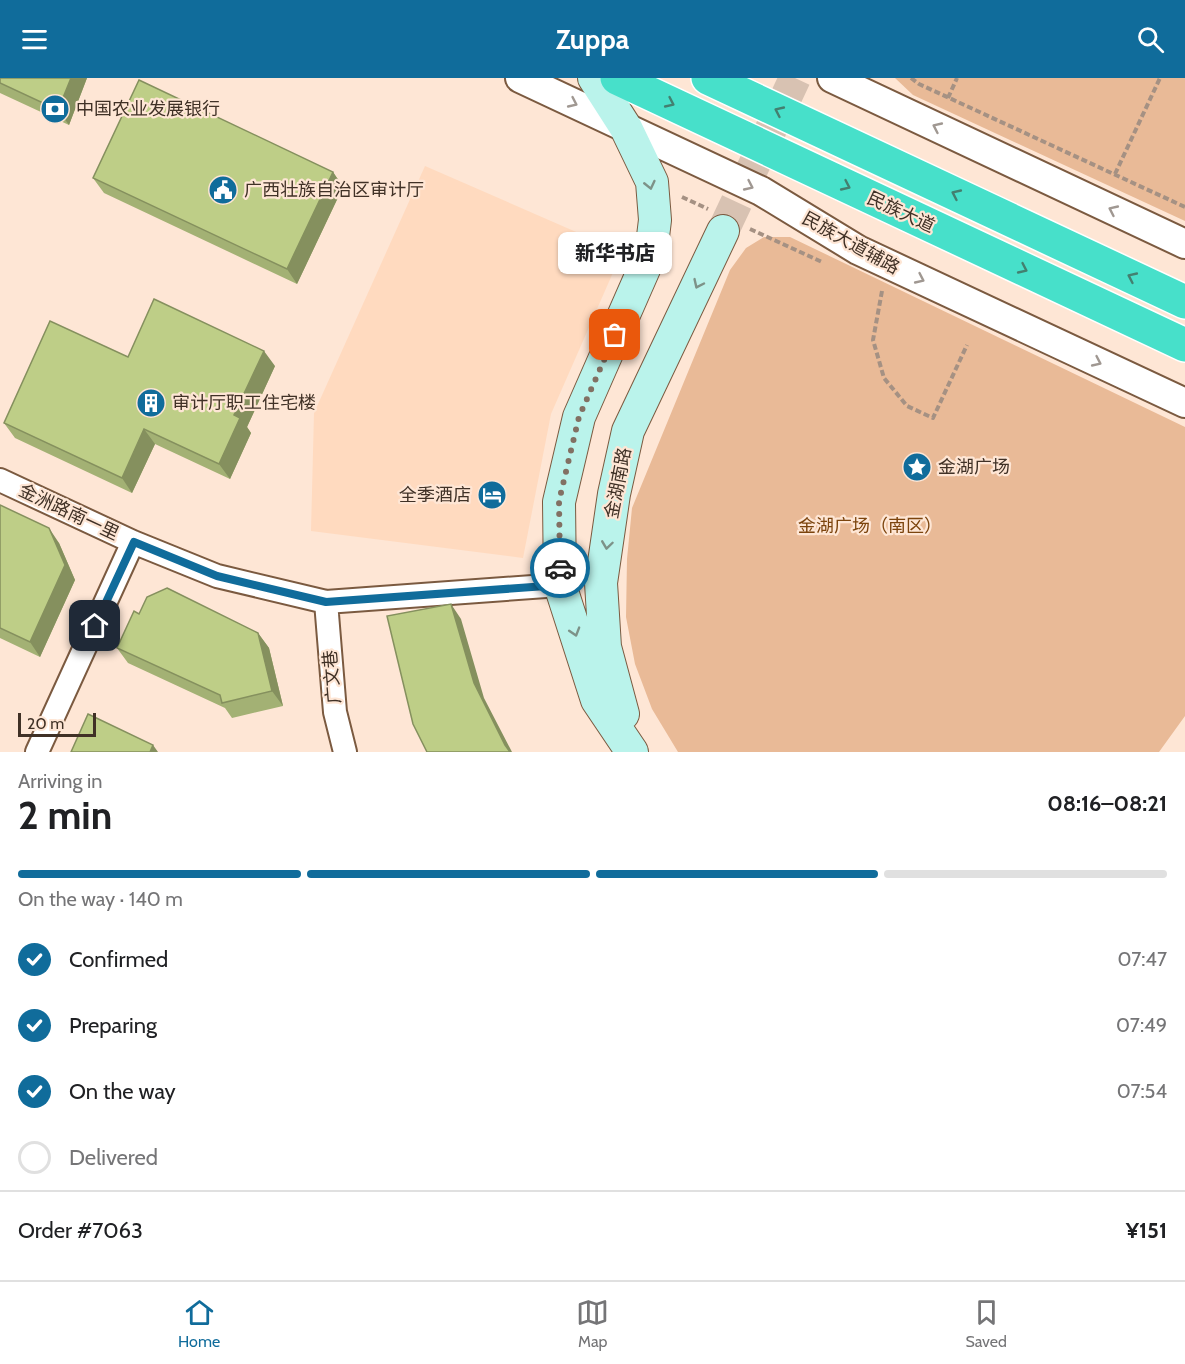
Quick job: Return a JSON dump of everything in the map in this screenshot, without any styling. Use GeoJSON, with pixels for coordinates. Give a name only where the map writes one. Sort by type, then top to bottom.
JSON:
{"type":"FeatureCollection","features":[{"type":"Feature","properties":{"kind":"highway","name":"民族大道"},"geometry":{"type":"LineString","coordinates":[[617,78],[1185,345]]}},
{"type":"Feature","properties":{"kind":"highway"},"geometry":{"type":"LineString","coordinates":[[708,78],[1185,302]]}},
{"type":"Feature","properties":{"kind":"main road"},"geometry":{"type":"LineString","coordinates":[[594,78],[626,128],[652,182],[655,220],[651,253],[579,417],[559,501],[560,585],[597,700],[634,752]]}},
{"type":"Feature","properties":{"kind":"main road","name":"金湖南路"},"geometry":{"type":"LineString","coordinates":[[634,752],[605,647],[601,583],[614,494],[628,431],[723,231]]}},
{"type":"Feature","properties":{"kind":"street","name":"民族大道辅路"},"geometry":{"type":"LineString","coordinates":[[520,78],[761,191],[858,250],[1185,404]]}},
{"type":"Feature","properties":{"kind":"street"},"geometry":{"type":"LineString","coordinates":[[832,78],[1185,244]]}},
{"type":"Feature","properties":{"kind":"street","name":"金洲路南一里"},"geometry":{"type":"LineString","coordinates":[[0,480],[134,542],[217,576],[326,602],[560,585]]}},
{"type":"Feature","properties":{"kind":"street"},"geometry":{"type":"LineString","coordinates":[[37,752],[134,542]]}},
{"type":"Feature","properties":{"kind":"street","name":"广文巷"},"geometry":{"type":"LineString","coordinates":[[326,602],[335,712],[345,752]]}},
{"type":"Feature","properties":{"kind":"path"},"geometry":{"type":"LineString","coordinates":[[911,78],[948,98],[1185,207]]}},
{"type":"Feature","properties":{"kind":"path"},"geometry":{"type":"LineString","coordinates":[[948,98],[957,78]]}},
{"type":"Feature","properties":{"kind":"path"},"geometry":{"type":"LineString","coordinates":[[1115,174],[1160,78]]}},
{"type":"Feature","properties":{"kind":"path"},"geometry":{"type":"LineString","coordinates":[[882,291],[873,340],[884,378],[907,406],[933,418],[967,345]]}},
{"type":"Feature","properties":{"kind":"shaded area"},"geometry":{"type":"Polygon","coordinates":[[[425,166],[622,252],[551,414],[523,558],[311,531],[314,413],[425,166]]]}},
{"type":"Feature","properties":{"kind":"green space"},"geometry":{"type":"Polygon","coordinates":[[[895,78],[1185,78],[1185,221],[913,95],[895,78]]]}},
{"type":"Feature","properties":{"kind":"green space","name":"金湖广场（南区）"},"geometry":{"type":"Polygon","coordinates":[[[764,237],[790,237],[1185,427],[1185,716],[1159,752],[678,752],[652,709],[635,664],[626,617],[627,559],[632,508],[730,270],[746,248],[764,237]]]}},
{"type":"Feature","properties":{"kind":"building"},"geometry":{"type":"Polygon","coordinates":[[[0,78],[71,78],[58,110],[0,83],[0,78]]]}},
{"type":"Feature","properties":{"kind":"building","name":"广西壮族自治区审计厅"},"geometry":{"type":"Polygon","coordinates":[[[139,80],[333,172],[287,269],[93,178],[139,80]]]}},
{"type":"Feature","properties":{"kind":"building","name":"审计厅职工住宅楼"},"geometry":{"type":"Polygon","coordinates":[[[154,299],[264,351],[234,415],[240,418],[219,464],[144,429],[122,478],[4,423],[50,321],[128,357],[154,299]]]}},
{"type":"Feature","properties":{"kind":"building"},"geometry":{"type":"Polygon","coordinates":[[[0,505],[49,528],[65,565],[30,642],[0,628],[0,505]]]}},
{"type":"Feature","properties":{"kind":"building"},"geometry":{"type":"Polygon","coordinates":[[[167,588],[258,633],[272,691],[222,703],[220,695],[117,648],[134,611],[139,614],[147,597],[167,588]]]}},
{"type":"Feature","properties":{"kind":"building"},"geometry":{"type":"Polygon","coordinates":[[[451,604],[474,683],[510,752],[427,752],[413,724],[387,616],[451,604]]]}},
{"type":"Feature","properties":{"kind":"building"},"geometry":{"type":"Polygon","coordinates":[[[88,714],[153,745],[150,752],[71,752],[88,714]]]}},
{"type":"Feature","properties":{"kind":"tunnel"},"geometry":{"type":"LineString","coordinates":[[723,231],[795,78]]}},
{"type":"Feature","properties":{"kind":"way so far"},"geometry":{"type":"LineString","coordinates":[[560,568],[559,501],[579,417],[615,335]]}},
{"type":"Feature","properties":{"kind":"place","name":"中国农业发展银行"},"geometry":{"type":"Point","coordinates":[55,109]}},
{"type":"Feature","properties":{"kind":"place","name":"广西壮族自治区审计厅"},"geometry":{"type":"Point","coordinates":[223,190]}},
{"type":"Feature","properties":{"kind":"place","name":"新华书店"},"geometry":{"type":"Point","coordinates":[615,335]}},
{"type":"Feature","properties":{"kind":"place","name":"审计厅职工住宅楼"},"geometry":{"type":"Point","coordinates":[151,403]}},
{"type":"Feature","properties":{"kind":"place","name":"金湖广场"},"geometry":{"type":"Point","coordinates":[917,467]}},
{"type":"Feature","properties":{"kind":"place","name":"全季酒店"},"geometry":{"type":"Point","coordinates":[492,495]}},
{"type":"Feature","properties":{"kind":"route"},"geometry":{"type":"LineString","coordinates":[[95,626],[134,542],[217,576],[326,602],[560,585],[560,568]]}}]}
